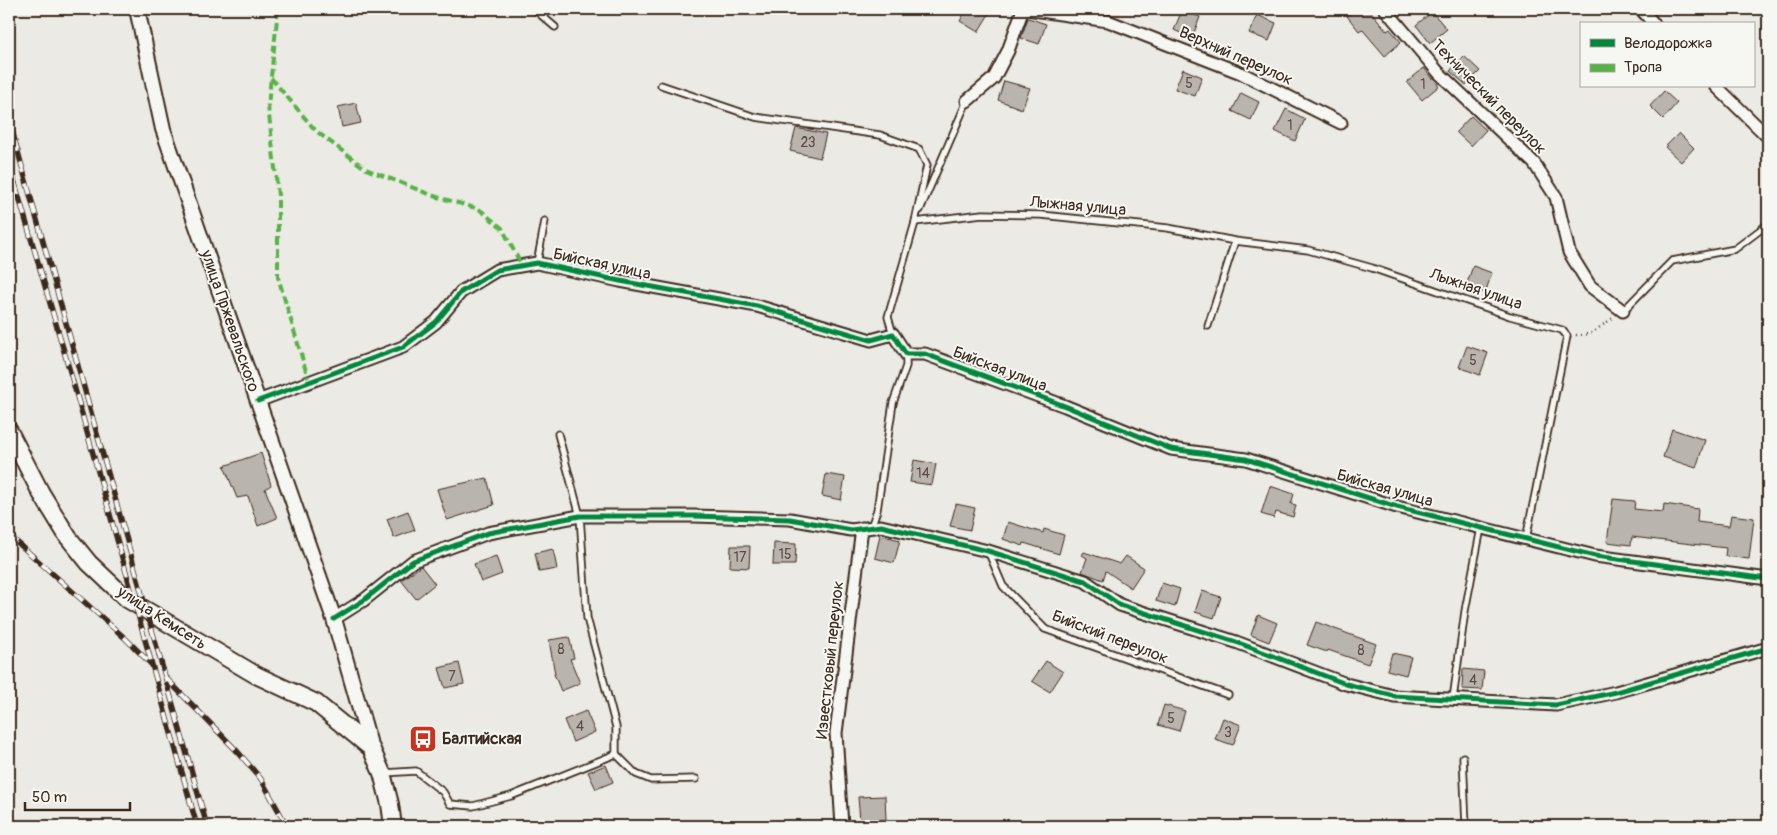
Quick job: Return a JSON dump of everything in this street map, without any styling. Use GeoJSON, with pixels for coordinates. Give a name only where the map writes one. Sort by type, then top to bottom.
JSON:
{"type":"FeatureCollection","features":[{"type":"Feature","properties":{"kind":"main road","name":"улица Кемсеть"},"geometry":{"type":"LineString","coordinates":[[9,431],[41,493],[68,537],[89,562],[127,599],[256,675],[316,703],[371,748]]}},
{"type":"Feature","properties":{"kind":"main road","name":"улица Пржевальского"},"geometry":{"type":"LineString","coordinates":[[371,748],[382,773],[390,804],[393,826]]}},
{"type":"Feature","properties":{"kind":"street","name":"улица Пржевальского"},"geometry":{"type":"LineString","coordinates":[[137,9],[163,129],[334,619],[371,748]]}},
{"type":"Feature","properties":{"kind":"street"},"geometry":{"type":"LineString","coordinates":[[967,101],[994,78],[1008,51],[1023,9]]}},
{"type":"Feature","properties":{"kind":"street","name":"Верхний переулок"},"geometry":{"type":"LineString","coordinates":[[1027,9],[1108,20],[1241,73],[1341,123]]}},
{"type":"Feature","properties":{"kind":"street","name":"Технический переулок"},"geometry":{"type":"LineString","coordinates":[[1385,9],[1439,73],[1534,163],[1556,197],[1568,252],[1590,286],[1623,311]]}},
{"type":"Feature","properties":{"kind":"street"},"geometry":{"type":"LineString","coordinates":[[1641,9],[1652,22]]}},
{"type":"Feature","properties":{"kind":"street"},"geometry":{"type":"LineString","coordinates":[[1718,88],[1768,137]]}},
{"type":"Feature","properties":{"kind":"street","name":"Бийская улица"},"geometry":{"type":"LineString","coordinates":[[258,400],[403,346],[436,322],[461,292],[497,270],[537,263],[620,281],[757,306],[871,340],[893,334]]}},
{"type":"Feature","properties":{"kind":"street"},"geometry":{"type":"LineString","coordinates":[[893,334],[906,354]]}},
{"type":"Feature","properties":{"kind":"street","name":"Бийская улица"},"geometry":{"type":"LineString","coordinates":[[906,354],[925,354],[1065,406],[1171,449],[1246,459],[1397,507],[1595,556],[1768,579]]}},
{"type":"Feature","properties":{"kind":"street"},"geometry":{"type":"LineString","coordinates":[[334,619],[364,600],[412,562],[488,533],[580,516],[694,516],[790,519],[851,530],[881,526],[988,551],[1085,582],[1120,605],[1236,642],[1346,684],[1394,696],[1556,705],[1616,692],[1768,648]]}},
{"type":"Feature","properties":{"kind":"street","name":"Известковый переулок"},"geometry":{"type":"LineString","coordinates":[[842,826],[836,733],[867,528]]}},
{"type":"Feature","properties":{"kind":"lane"},"geometry":{"type":"LineString","coordinates":[[534,9],[555,27]]}},
{"type":"Feature","properties":{"kind":"lane"},"geometry":{"type":"LineString","coordinates":[[661,85],[755,117],[880,135],[919,149],[927,165],[915,222],[888,317],[893,334]]}},
{"type":"Feature","properties":{"kind":"lane"},"geometry":{"type":"LineString","coordinates":[[915,222],[967,101]]}},
{"type":"Feature","properties":{"kind":"lane","name":"Лыжная улица"},"geometry":{"type":"LineString","coordinates":[[915,222],[982,214],[1041,215],[1168,228],[1235,241],[1308,250],[1372,268],[1510,316],[1562,330],[1566,336]]}},
{"type":"Feature","properties":{"kind":"lane"},"geometry":{"type":"LineString","coordinates":[[537,263],[545,221]]}},
{"type":"Feature","properties":{"kind":"lane"},"geometry":{"type":"LineString","coordinates":[[1623,311],[1672,261],[1735,249],[1768,224]]}},
{"type":"Feature","properties":{"kind":"lane"},"geometry":{"type":"LineString","coordinates":[[1208,326],[1235,241]]}},
{"type":"Feature","properties":{"kind":"lane"},"geometry":{"type":"LineString","coordinates":[[1526,539],[1566,336]]}},
{"type":"Feature","properties":{"kind":"lane","name":"Известковый переулок"},"geometry":{"type":"LineString","coordinates":[[867,528],[877,510],[893,402],[906,366],[906,354]]}},
{"type":"Feature","properties":{"kind":"lane"},"geometry":{"type":"LineString","coordinates":[[558,434],[580,516],[587,618],[616,728],[616,754],[636,774],[651,780],[696,779]]}},
{"type":"Feature","properties":{"kind":"lane"},"geometry":{"type":"LineString","coordinates":[[1453,699],[1465,611],[1481,528]]}},
{"type":"Feature","properties":{"kind":"lane","name":"Бийский переулок"},"geometry":{"type":"LineString","coordinates":[[988,551],[1003,586],[1045,629],[1228,695]]}},
{"type":"Feature","properties":{"kind":"lane"},"geometry":{"type":"LineString","coordinates":[[382,773],[416,771],[443,792],[450,804],[472,806],[511,796],[616,754]]}},
{"type":"Feature","properties":{"kind":"lane"},"geometry":{"type":"LineString","coordinates":[[1463,757],[1466,826]]}},
{"type":"Feature","properties":{"kind":"path"},"geometry":{"type":"LineString","coordinates":[[1566,336],[1590,334],[1623,311]]}},
{"type":"Feature","properties":{"kind":"building"},"geometry":{"type":"Polygon","coordinates":[[[967,9],[981,9],[989,14],[978,32],[960,21],[967,9]]]}},
{"type":"Feature","properties":{"kind":"building"},"geometry":{"type":"Polygon","coordinates":[[[1356,9],[1369,9],[1387,31],[1390,29],[1401,42],[1385,56],[1362,29],[1359,31],[1347,16],[1356,9]]]}},
{"type":"Feature","properties":{"kind":"building"},"geometry":{"type":"Polygon","coordinates":[[[1182,10],[1200,17],[1192,38],[1174,30],[1182,10]]]}},
{"type":"Feature","properties":{"kind":"building"},"geometry":{"type":"Polygon","coordinates":[[[1432,12],[1447,29],[1430,43],[1416,25],[1432,12]]]}},
{"type":"Feature","properties":{"kind":"building"},"geometry":{"type":"Polygon","coordinates":[[[1257,15],[1276,23],[1269,41],[1249,33],[1257,15]]]}},
{"type":"Feature","properties":{"kind":"building"},"geometry":{"type":"Polygon","coordinates":[[[1028,18],[1046,24],[1039,44],[1021,38],[1028,18]]]}},
{"type":"Feature","properties":{"kind":"building"},"geometry":{"type":"Polygon","coordinates":[[[1464,56],[1480,71],[1466,85],[1450,71],[1464,56]]]}},
{"type":"Feature","properties":{"kind":"building"},"geometry":{"type":"Polygon","coordinates":[[[1424,68],[1439,86],[1422,100],[1407,82],[1424,68]]]}},
{"type":"Feature","properties":{"kind":"building"},"geometry":{"type":"Polygon","coordinates":[[[1183,69],[1202,77],[1195,96],[1175,89],[1183,69]]]}},
{"type":"Feature","properties":{"kind":"building"},"geometry":{"type":"Polygon","coordinates":[[[1004,81],[1030,88],[1022,109],[998,100],[1004,81]]]}},
{"type":"Feature","properties":{"kind":"building"},"geometry":{"type":"Polygon","coordinates":[[[1664,91],[1677,103],[1663,119],[1650,106],[1664,91]]]}},
{"type":"Feature","properties":{"kind":"building"},"geometry":{"type":"Polygon","coordinates":[[[1241,93],[1259,102],[1251,120],[1232,111],[1241,93]]]}},
{"type":"Feature","properties":{"kind":"building"},"geometry":{"type":"Polygon","coordinates":[[[356,103],[361,123],[342,127],[338,107],[356,103]]]}},
{"type":"Feature","properties":{"kind":"building"},"geometry":{"type":"Polygon","coordinates":[[[1286,109],[1305,119],[1295,141],[1275,131],[1286,109]]]}},
{"type":"Feature","properties":{"kind":"building"},"geometry":{"type":"Polygon","coordinates":[[[1471,116],[1486,130],[1471,146],[1456,132],[1471,116]]]}},
{"type":"Feature","properties":{"kind":"building"},"geometry":{"type":"Polygon","coordinates":[[[796,128],[826,134],[820,158],[790,151],[796,128]]]}},
{"type":"Feature","properties":{"kind":"building"},"geometry":{"type":"Polygon","coordinates":[[[1679,133],[1694,148],[1681,162],[1665,147],[1679,133]]]}},
{"type":"Feature","properties":{"kind":"building"},"geometry":{"type":"Polygon","coordinates":[[[1473,266],[1492,273],[1485,293],[1466,286],[1473,266]]]}},
{"type":"Feature","properties":{"kind":"building"},"geometry":{"type":"Polygon","coordinates":[[[1467,346],[1488,353],[1480,375],[1459,367],[1467,346]]]}},
{"type":"Feature","properties":{"kind":"building"},"geometry":{"type":"Polygon","coordinates":[[[1672,429],[1705,440],[1696,468],[1663,457],[1672,429]]]}},
{"type":"Feature","properties":{"kind":"building"},"geometry":{"type":"Polygon","coordinates":[[[261,453],[271,485],[265,489],[277,518],[258,526],[248,496],[237,498],[224,466],[261,453]]]}},
{"type":"Feature","properties":{"kind":"building"},"geometry":{"type":"Polygon","coordinates":[[[914,460],[936,464],[932,485],[910,482],[914,460]]]}},
{"type":"Feature","properties":{"kind":"building"},"geometry":{"type":"Polygon","coordinates":[[[826,474],[845,477],[841,500],[822,496],[826,474]]]}},
{"type":"Feature","properties":{"kind":"building"},"geometry":{"type":"Polygon","coordinates":[[[487,478],[494,505],[447,520],[437,489],[487,478]]]}},
{"type":"Feature","properties":{"kind":"building"},"geometry":{"type":"Polygon","coordinates":[[[1270,486],[1294,494],[1291,504],[1296,505],[1293,517],[1276,512],[1274,518],[1261,514],[1270,486]]]}},
{"type":"Feature","properties":{"kind":"building"},"geometry":{"type":"Polygon","coordinates":[[[1613,499],[1635,501],[1634,509],[1663,512],[1664,504],[1698,509],[1697,522],[1729,526],[1731,515],[1754,518],[1749,559],[1725,556],[1726,548],[1632,537],[1631,545],[1607,542],[1613,499]]]}},
{"type":"Feature","properties":{"kind":"building"},"geometry":{"type":"Polygon","coordinates":[[[956,504],[975,508],[970,530],[950,526],[956,504]]]}},
{"type":"Feature","properties":{"kind":"building"},"geometry":{"type":"Polygon","coordinates":[[[408,511],[415,530],[394,538],[387,519],[408,511]]]}},
{"type":"Feature","properties":{"kind":"building"},"geometry":{"type":"Polygon","coordinates":[[[1008,522],[1043,533],[1044,529],[1064,535],[1059,554],[1024,543],[1023,546],[1003,539],[1008,522]]]}},
{"type":"Feature","properties":{"kind":"building"},"geometry":{"type":"Polygon","coordinates":[[[880,535],[900,540],[894,563],[875,558],[880,535]]]}},
{"type":"Feature","properties":{"kind":"building"},"geometry":{"type":"Polygon","coordinates":[[[774,543],[796,544],[795,565],[773,565],[774,543]]]}},
{"type":"Feature","properties":{"kind":"building"},"geometry":{"type":"Polygon","coordinates":[[[731,546],[750,546],[749,568],[730,567],[731,546]]]}},
{"type":"Feature","properties":{"kind":"building"},"geometry":{"type":"Polygon","coordinates":[[[553,549],[557,569],[539,572],[535,553],[553,549]]]}},
{"type":"Feature","properties":{"kind":"building"},"geometry":{"type":"Polygon","coordinates":[[[1084,552],[1120,564],[1126,556],[1144,568],[1131,588],[1106,571],[1103,580],[1082,572],[1087,558],[1082,555],[1084,552]]]}},
{"type":"Feature","properties":{"kind":"building"},"geometry":{"type":"Polygon","coordinates":[[[496,556],[502,574],[481,582],[474,564],[496,556]]]}},
{"type":"Feature","properties":{"kind":"building"},"geometry":{"type":"Polygon","coordinates":[[[421,566],[435,584],[416,599],[401,580],[421,566]]]}},
{"type":"Feature","properties":{"kind":"building"},"geometry":{"type":"Polygon","coordinates":[[[1162,583],[1180,589],[1175,607],[1156,601],[1162,583]]]}},
{"type":"Feature","properties":{"kind":"building"},"geometry":{"type":"Polygon","coordinates":[[[1202,591],[1221,597],[1214,618],[1195,612],[1202,591]]]}},
{"type":"Feature","properties":{"kind":"building"},"geometry":{"type":"Polygon","coordinates":[[[1258,615],[1277,623],[1269,642],[1251,635],[1258,615]]]}},
{"type":"Feature","properties":{"kind":"building"},"geometry":{"type":"Polygon","coordinates":[[[1316,622],[1376,644],[1368,664],[1307,645],[1316,622]]]}},
{"type":"Feature","properties":{"kind":"building"},"geometry":{"type":"Polygon","coordinates":[[[569,637],[574,658],[570,659],[580,683],[561,691],[554,674],[549,640],[569,637]]]}},
{"type":"Feature","properties":{"kind":"building"},"geometry":{"type":"Polygon","coordinates":[[[1392,653],[1411,657],[1406,675],[1387,670],[1392,653]]]}},
{"type":"Feature","properties":{"kind":"building"},"geometry":{"type":"Polygon","coordinates":[[[1046,661],[1063,672],[1050,692],[1032,681],[1046,661]]]}},
{"type":"Feature","properties":{"kind":"building"},"geometry":{"type":"Polygon","coordinates":[[[459,663],[464,684],[445,688],[439,668],[459,663]]]}},
{"type":"Feature","properties":{"kind":"building"},"geometry":{"type":"Polygon","coordinates":[[[1463,669],[1484,671],[1482,690],[1462,689],[1463,669]]]}},
{"type":"Feature","properties":{"kind":"building"},"geometry":{"type":"Polygon","coordinates":[[[1164,705],[1185,711],[1179,731],[1158,725],[1164,705]]]}},
{"type":"Feature","properties":{"kind":"building"},"geometry":{"type":"Polygon","coordinates":[[[586,711],[595,732],[573,742],[564,720],[586,711]]]}},
{"type":"Feature","properties":{"kind":"building"},"geometry":{"type":"Polygon","coordinates":[[[1223,718],[1241,725],[1233,745],[1215,739],[1223,718]]]}},
{"type":"Feature","properties":{"kind":"building"},"geometry":{"type":"Polygon","coordinates":[[[606,765],[613,782],[596,789],[588,772],[606,765]]]}},
{"type":"Feature","properties":{"kind":"building"},"geometry":{"type":"Polygon","coordinates":[[[885,796],[886,820],[860,821],[858,797],[885,796]]]}},
{"type":"Feature","properties":{"kind":"railway"},"geometry":{"type":"LineString","coordinates":[[9,120],[207,826]]}},
{"type":"Feature","properties":{"kind":"railway"},"geometry":{"type":"LineString","coordinates":[[9,163],[73,382],[197,826]]}},
{"type":"Feature","properties":{"kind":"railway"},"geometry":{"type":"LineString","coordinates":[[9,535],[126,639],[151,664]]}},
{"type":"Feature","properties":{"kind":"railway"},"geometry":{"type":"LineString","coordinates":[[166,678],[238,752],[261,779],[287,826]]}},
{"type":"Feature","properties":{"kind":"marked path"},"geometry":{"type":"LineString","coordinates":[[278,9],[268,106],[278,195],[278,277],[309,381]]}},
{"type":"Feature","properties":{"kind":"marked path"},"geometry":{"type":"LineString","coordinates":[[271,78],[316,131],[366,169],[434,196],[479,209],[502,228],[522,266]]}},
{"type":"Feature","properties":{"kind":"cycle path"},"geometry":{"type":"LineString","coordinates":[[258,401],[403,347],[436,322],[461,292],[497,270],[537,263],[620,281],[757,306],[871,340],[893,334],[906,354],[925,354],[1065,406],[1171,449],[1246,459],[1397,507],[1595,556],[1768,579]]}},
{"type":"Feature","properties":{"kind":"cycle path"},"geometry":{"type":"LineString","coordinates":[[334,619],[364,600],[413,561],[488,533],[580,516],[694,516],[790,519],[851,530],[881,526],[988,551],[1085,581],[1120,605],[1236,642],[1346,684],[1394,696],[1556,705],[1616,692],[1768,648]]}},
{"type":"Feature","properties":{"kind":"place","name":"Балтийская"},"geometry":{"type":"Point","coordinates":[423,739]}}]}
